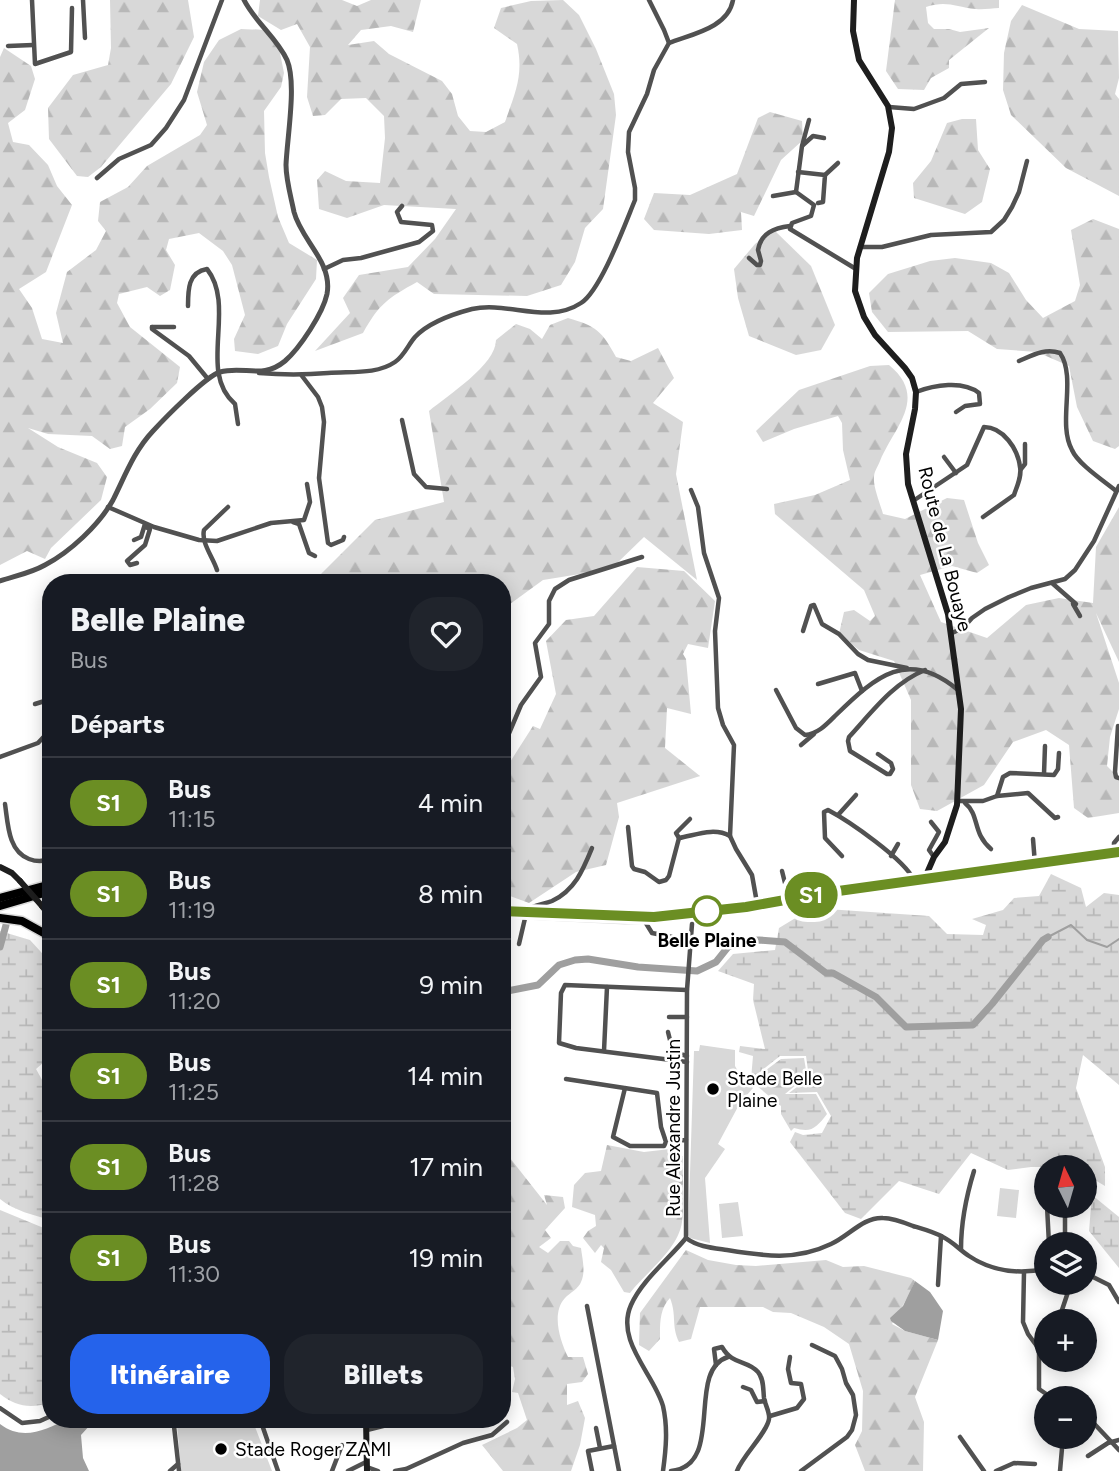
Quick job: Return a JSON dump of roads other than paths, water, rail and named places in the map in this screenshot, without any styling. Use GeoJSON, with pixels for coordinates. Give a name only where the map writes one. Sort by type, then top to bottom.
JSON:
{"type":"FeatureCollection","features":[{"type":"Feature","properties":{"kind":"highway"},"geometry":{"type":"LineString","coordinates":[[511,912],[644,919],[672,917],[919,881],[1018,863],[1035,864],[1116,852]]}},
{"type":"Feature","properties":{"kind":"highway"},"geometry":{"type":"LineString","coordinates":[[2,897],[42,886]]}},
{"type":"Feature","properties":{"kind":"highway"},"geometry":{"type":"LineString","coordinates":[[0,906],[42,894]]}},
{"type":"Feature","properties":{"kind":"highway"},"geometry":{"type":"LineString","coordinates":[[526,913],[654,917],[746,907]]}},
{"type":"Feature","properties":{"kind":"highway"},"geometry":{"type":"LineString","coordinates":[[692,924],[695,917],[706,913]]}},
{"type":"Feature","properties":{"kind":"highway"},"geometry":{"type":"LineString","coordinates":[[672,917],[689,917],[692,924]]}},
{"type":"Feature","properties":{"kind":"highway"},"geometry":{"type":"LineString","coordinates":[[0,918],[22,921],[42,932]]}},
{"type":"Feature","properties":{"kind":"main road"},"geometry":{"type":"LineString","coordinates":[[854,0],[853,31],[859,60],[889,107],[892,117],[892,139],[860,247],[855,291],[864,317],[875,335],[912,378],[916,392]]}},
{"type":"Feature","properties":{"kind":"main road","name":"Route de La Bouaye"},"geometry":{"type":"LineString","coordinates":[[916,392],[906,470],[912,501],[943,592],[951,633],[961,720],[961,802],[945,842],[919,881]]}},
{"type":"Feature","properties":{"kind":"main road"},"geometry":{"type":"LineString","coordinates":[[0,867],[12,873],[42,906]]}},
{"type":"Feature","properties":{"kind":"main road"},"geometry":{"type":"LineString","coordinates":[[367,1430],[367,1467]]}},
{"type":"Feature","properties":{"kind":"street"},"geometry":{"type":"LineString","coordinates":[[32,0],[35,64],[71,52],[72,8]]}},
{"type":"Feature","properties":{"kind":"street"},"geometry":{"type":"LineString","coordinates":[[83,0],[85,38]]}},
{"type":"Feature","properties":{"kind":"street"},"geometry":{"type":"LineString","coordinates":[[97,178],[119,159],[151,145],[166,128],[184,100],[222,0]]}},
{"type":"Feature","properties":{"kind":"street"},"geometry":{"type":"LineString","coordinates":[[244,0],[250,13],[287,61],[290,75],[286,167],[288,182],[299,225],[324,269],[327,284],[327,294],[316,319],[292,354],[276,367],[259,373]]}},
{"type":"Feature","properties":{"kind":"street"},"geometry":{"type":"LineString","coordinates":[[649,0],[668,43]]}},
{"type":"Feature","properties":{"kind":"street"},"geometry":{"type":"LineString","coordinates":[[0,581],[29,572],[58,557],[95,523],[108,507],[132,459],[145,441],[208,379],[218,373],[235,371],[302,376],[361,372],[393,364],[414,338],[427,327],[471,310],[504,308],[556,314],[583,302],[600,276],[635,200],[627,141],[654,70],[668,43],[721,21],[729,12],[733,0]]}},
{"type":"Feature","properties":{"kind":"street"},"geometry":{"type":"LineString","coordinates":[[8,46],[33,45]]}},
{"type":"Feature","properties":{"kind":"street"},"geometry":{"type":"LineString","coordinates":[[889,107],[914,109],[944,98],[961,84],[985,82]]}},
{"type":"Feature","properties":{"kind":"street"},"geometry":{"type":"LineString","coordinates":[[796,192],[802,146],[809,120]]}},
{"type":"Feature","properties":{"kind":"street"},"geometry":{"type":"LineString","coordinates":[[802,146],[810,137],[824,138]]}},
{"type":"Feature","properties":{"kind":"street"},"geometry":{"type":"LineString","coordinates":[[860,247],[882,247],[931,235],[991,232],[1004,220],[1012,206],[1019,192],[1027,161]]}},
{"type":"Feature","properties":{"kind":"street"},"geometry":{"type":"LineString","coordinates":[[818,203],[822,202],[825,176],[838,163]]}},
{"type":"Feature","properties":{"kind":"street"},"geometry":{"type":"LineString","coordinates":[[798,172],[825,176]]}},
{"type":"Feature","properties":{"kind":"street"},"geometry":{"type":"LineString","coordinates":[[749,258],[760,265],[758,250],[764,235],[811,216],[814,209],[814,205],[796,192],[773,196]]}},
{"type":"Feature","properties":{"kind":"street"},"geometry":{"type":"LineString","coordinates":[[324,269],[343,260],[361,258],[419,242],[429,236],[433,231],[432,226],[401,222],[397,212],[402,206]]}},
{"type":"Feature","properties":{"kind":"street"},"geometry":{"type":"LineString","coordinates":[[790,226],[793,232],[856,269]]}},
{"type":"Feature","properties":{"kind":"street"},"geometry":{"type":"LineString","coordinates":[[188,306],[188,290],[192,279],[198,271],[209,270],[214,282],[221,321],[218,373],[228,399],[235,404],[238,424]]}},
{"type":"Feature","properties":{"kind":"street"},"geometry":{"type":"LineString","coordinates":[[174,327],[151,328],[189,356],[208,379]]}},
{"type":"Feature","properties":{"kind":"street"},"geometry":{"type":"LineString","coordinates":[[951,633],[964,628],[985,609],[1009,597],[1065,579],[1083,559],[1103,525],[1117,489],[1071,450],[1066,432],[1065,366],[1060,353],[1038,352],[1019,361]]}},
{"type":"Feature","properties":{"kind":"street"},"geometry":{"type":"LineString","coordinates":[[302,376],[318,397],[322,408],[324,422],[319,478],[327,543],[337,543],[344,537]]}},
{"type":"Feature","properties":{"kind":"street"},"geometry":{"type":"LineString","coordinates":[[916,392],[931,386],[944,385],[979,393],[981,404],[965,406],[956,412]]}},
{"type":"Feature","properties":{"kind":"street"},"geometry":{"type":"LineString","coordinates":[[401,420],[414,474],[426,487],[447,489]]}},
{"type":"Feature","properties":{"kind":"street"},"geometry":{"type":"LineString","coordinates":[[912,501],[967,465],[984,427],[998,430],[1010,442],[1021,469]]}},
{"type":"Feature","properties":{"kind":"street"},"geometry":{"type":"LineString","coordinates":[[983,517],[1014,495],[1025,464],[1025,444]]}},
{"type":"Feature","properties":{"kind":"street"},"geometry":{"type":"LineString","coordinates":[[944,457],[956,473]]}},
{"type":"Feature","properties":{"kind":"street"},"geometry":{"type":"LineString","coordinates":[[108,507],[145,525],[183,537],[203,541],[224,539],[260,526],[304,520],[310,502],[307,484]]}},
{"type":"Feature","properties":{"kind":"street"},"geometry":{"type":"LineString","coordinates":[[691,490],[698,507],[704,553],[719,598],[715,631],[718,708],[723,725],[734,745],[730,836],[752,875],[757,904]]}},
{"type":"Feature","properties":{"kind":"street"},"geometry":{"type":"LineString","coordinates":[[217,570],[203,541],[204,530],[228,507]]}},
{"type":"Feature","properties":{"kind":"street"},"geometry":{"type":"LineString","coordinates":[[288,521],[299,524],[309,553],[315,556]]}},
{"type":"Feature","properties":{"kind":"street"},"geometry":{"type":"LineString","coordinates":[[134,540],[141,537],[145,525]]}},
{"type":"Feature","properties":{"kind":"street"},"geometry":{"type":"LineString","coordinates":[[137,564],[128,564],[127,561],[145,545],[150,529],[145,525]]}},
{"type":"Feature","properties":{"kind":"street"},"geometry":{"type":"LineString","coordinates":[[511,728],[520,705],[541,677],[534,643],[549,624],[548,601],[555,589],[569,580],[642,557]]}},
{"type":"Feature","properties":{"kind":"street"},"geometry":{"type":"LineString","coordinates":[[1052,583],[1074,604],[1080,616]]}},
{"type":"Feature","properties":{"kind":"street"},"geometry":{"type":"LineString","coordinates":[[803,631],[810,606],[814,605],[822,624],[839,634],[858,654],[868,660],[934,672],[959,690]]}},
{"type":"Feature","properties":{"kind":"street"},"geometry":{"type":"LineString","coordinates":[[801,745],[862,691],[883,678],[908,668]]}},
{"type":"Feature","properties":{"kind":"street"},"geometry":{"type":"LineString","coordinates":[[878,754],[891,763],[893,769],[890,774],[850,751],[849,737],[895,687],[908,677],[926,670]]}},
{"type":"Feature","properties":{"kind":"street"},"geometry":{"type":"LineString","coordinates":[[818,684],[855,673],[862,691]]}},
{"type":"Feature","properties":{"kind":"street"},"geometry":{"type":"LineString","coordinates":[[776,691],[799,733],[816,733]]}},
{"type":"Feature","properties":{"kind":"street"},"geometry":{"type":"LineString","coordinates":[[35,704],[42,702]]}},
{"type":"Feature","properties":{"kind":"street"},"geometry":{"type":"LineString","coordinates":[[1118,726],[1115,772],[1119,778]]}},
{"type":"Feature","properties":{"kind":"street"},"geometry":{"type":"LineString","coordinates":[[0,757],[38,743],[42,739]]}},
{"type":"Feature","properties":{"kind":"street"},"geometry":{"type":"LineString","coordinates":[[1044,774],[1045,746]]}},
{"type":"Feature","properties":{"kind":"street"},"geometry":{"type":"LineString","coordinates":[[997,796],[1003,777],[1010,773],[1054,775],[1059,753]]}},
{"type":"Feature","properties":{"kind":"street"},"geometry":{"type":"LineString","coordinates":[[961,802],[1028,793],[1055,818],[1058,817]]}},
{"type":"Feature","properties":{"kind":"street"},"geometry":{"type":"LineString","coordinates":[[838,815],[856,795]]}},
{"type":"Feature","properties":{"kind":"street"},"geometry":{"type":"LineString","coordinates":[[961,802],[973,810],[977,830],[991,849]]}},
{"type":"Feature","properties":{"kind":"street"},"geometry":{"type":"LineString","coordinates":[[5,804],[12,840],[19,854],[42,861]]}},
{"type":"Feature","properties":{"kind":"street"},"geometry":{"type":"LineString","coordinates":[[842,856],[825,838],[824,812],[828,810],[891,856],[919,881]]}},
{"type":"Feature","properties":{"kind":"street"},"geometry":{"type":"LineString","coordinates":[[628,827],[632,866],[659,882],[670,876],[679,838],[676,833],[691,819]]}},
{"type":"Feature","properties":{"kind":"street"},"geometry":{"type":"LineString","coordinates":[[931,822],[939,832],[929,850],[934,857]]}},
{"type":"Feature","properties":{"kind":"street"},"geometry":{"type":"LineString","coordinates":[[679,838],[722,832],[730,836]]}},
{"type":"Feature","properties":{"kind":"street"},"geometry":{"type":"LineString","coordinates":[[1116,852],[1114,843],[1119,837]]}},
{"type":"Feature","properties":{"kind":"street"},"geometry":{"type":"LineString","coordinates":[[1034,839],[1035,864]]}},
{"type":"Feature","properties":{"kind":"street"},"geometry":{"type":"LineString","coordinates":[[891,856],[898,844]]}},
{"type":"Feature","properties":{"kind":"street"},"geometry":{"type":"LineString","coordinates":[[519,944],[526,913],[531,907],[556,899],[572,887],[592,848]]}},
{"type":"Feature","properties":{"kind":"street"},"geometry":{"type":"LineString","coordinates":[[782,871],[786,887],[783,894],[785,900]]}},
{"type":"Feature","properties":{"kind":"street"},"geometry":{"type":"LineString","coordinates":[[644,919],[652,933],[672,937]]}},
{"type":"Feature","properties":{"kind":"street","name":"Rue Alexandre Justin"},"geometry":{"type":"LineString","coordinates":[[663,1471],[667,1443],[662,1405],[633,1349],[627,1316],[637,1293],[687,1238],[687,990],[692,924]]}},
{"type":"Feature","properties":{"kind":"street"},"geometry":{"type":"LineString","coordinates":[[687,990],[565,985],[561,993],[559,1043],[576,1048],[668,1060],[687,1059]]}},
{"type":"Feature","properties":{"kind":"street"},"geometry":{"type":"LineString","coordinates":[[604,1051],[607,987]]}},
{"type":"Feature","properties":{"kind":"street"},"geometry":{"type":"LineString","coordinates":[[669,1017],[687,1017]]}},
{"type":"Feature","properties":{"kind":"street"},"geometry":{"type":"LineString","coordinates":[[668,1031],[672,1050],[668,1060]]}},
{"type":"Feature","properties":{"kind":"street"},"geometry":{"type":"LineString","coordinates":[[672,1050],[687,1059]]}},
{"type":"Feature","properties":{"kind":"street"},"geometry":{"type":"LineString","coordinates":[[566,1079],[657,1093],[661,1127],[666,1142]]}},
{"type":"Feature","properties":{"kind":"street"},"geometry":{"type":"LineString","coordinates":[[625,1088],[613,1137],[630,1146],[664,1146],[666,1142],[686,1140]]}},
{"type":"Feature","properties":{"kind":"street"},"geometry":{"type":"LineString","coordinates":[[961,1250],[966,1196],[974,1171]]}},
{"type":"Feature","properties":{"kind":"street"},"geometry":{"type":"LineString","coordinates":[[687,1238],[694,1244],[770,1257],[808,1254],[842,1238],[867,1220],[879,1218],[898,1220],[941,1236],[992,1267],[1007,1271],[1034,1271]]}},
{"type":"Feature","properties":{"kind":"street"},"geometry":{"type":"LineString","coordinates":[[938,1285],[941,1236]]}},
{"type":"Feature","properties":{"kind":"street"},"geometry":{"type":"LineString","coordinates":[[1024,1272],[1023,1322],[1040,1351],[1039,1386]]}},
{"type":"Feature","properties":{"kind":"street"},"geometry":{"type":"LineString","coordinates":[[1097,1279],[1109,1285],[1119,1302]]}},
{"type":"Feature","properties":{"kind":"street"},"geometry":{"type":"LineString","coordinates":[[587,1306],[619,1471]]}},
{"type":"Feature","properties":{"kind":"street"},"geometry":{"type":"LineString","coordinates":[[801,1471],[847,1437],[856,1415],[853,1395],[839,1362],[835,1356],[813,1345]]}},
{"type":"Feature","properties":{"kind":"street"},"geometry":{"type":"LineString","coordinates":[[716,1365],[714,1349],[722,1348],[728,1357],[758,1372],[762,1378],[770,1416],[737,1471]]}},
{"type":"Feature","properties":{"kind":"street"},"geometry":{"type":"LineString","coordinates":[[671,1471],[687,1465],[697,1451],[706,1389],[716,1365],[728,1357]]}},
{"type":"Feature","properties":{"kind":"street"},"geometry":{"type":"LineString","coordinates":[[770,1416],[796,1408],[804,1399],[801,1384],[791,1383],[788,1369],[790,1357]]}},
{"type":"Feature","properties":{"kind":"street"},"geometry":{"type":"LineString","coordinates":[[743,1387],[751,1390],[757,1402],[765,1401]]}},
{"type":"Feature","properties":{"kind":"street"},"geometry":{"type":"LineString","coordinates":[[0,1408],[22,1423],[42,1418]]}},
{"type":"Feature","properties":{"kind":"street"},"geometry":{"type":"LineString","coordinates":[[1097,1426],[1119,1450]]}},
{"type":"Feature","properties":{"kind":"street"},"geometry":{"type":"LineString","coordinates":[[174,1428],[179,1471]]}},
{"type":"Feature","properties":{"kind":"street"},"geometry":{"type":"LineString","coordinates":[[263,1428],[278,1471]]}},
{"type":"Feature","properties":{"kind":"street"},"geometry":{"type":"LineString","coordinates":[[367,1430],[375,1428]]}},
{"type":"Feature","properties":{"kind":"street"},"geometry":{"type":"LineString","coordinates":[[395,1471],[406,1470],[463,1443],[492,1435],[500,1428]]}},
{"type":"Feature","properties":{"kind":"street"},"geometry":{"type":"LineString","coordinates":[[596,1428],[600,1448]]}},
{"type":"Feature","properties":{"kind":"street"},"geometry":{"type":"LineString","coordinates":[[960,1437],[984,1471]]}},
{"type":"Feature","properties":{"kind":"street"},"geometry":{"type":"LineString","coordinates":[[1088,1456],[1119,1440]]}},
{"type":"Feature","properties":{"kind":"street"},"geometry":{"type":"LineString","coordinates":[[332,1471],[342,1444]]}},
{"type":"Feature","properties":{"kind":"street"},"geometry":{"type":"LineString","coordinates":[[592,1471],[588,1451],[614,1446]]}},
{"type":"Feature","properties":{"kind":"street"},"geometry":{"type":"LineString","coordinates":[[1060,1471],[1061,1449]]}},
{"type":"Feature","properties":{"kind":"street"},"geometry":{"type":"LineString","coordinates":[[170,1471],[178,1464]]}},
{"type":"Feature","properties":{"kind":"street"},"geometry":{"type":"LineString","coordinates":[[996,1471],[1014,1464],[1035,1464]]}},
{"type":"Feature","properties":{"kind":"street"},"geometry":{"type":"LineString","coordinates":[[348,1471],[367,1467],[378,1471]]}},
{"type":"Feature","properties":{"kind":"waterway"},"geometry":{"type":"LineString","coordinates":[[0,947],[6,925]]}},
{"type":"Feature","properties":{"kind":"waterway"},"geometry":{"type":"LineString","coordinates":[[1048,937],[1071,925],[1087,940],[1107,947],[1119,939]]}},
{"type":"Feature","properties":{"kind":"waterway"},"geometry":{"type":"LineString","coordinates":[[511,990],[538,985],[559,965],[575,960],[588,959],[638,967],[697,971],[716,962],[728,947],[741,941],[759,940],[785,942],[826,973],[833,973],[876,997],[906,1027],[973,1025],[1048,937]]}},
{"type":"Feature","properties":{"kind":"place","name":"Belle Plaine"},"geometry":{"type":"Point","coordinates":[707,911]}},
{"type":"Feature","properties":{"kind":"place","name":"Stade Belle Plaine"},"geometry":{"type":"Point","coordinates":[713,1089]}},
{"type":"Feature","properties":{"kind":"place","name":"Stade Roger ZAMI"},"geometry":{"type":"Point","coordinates":[221,1449]}}]}
